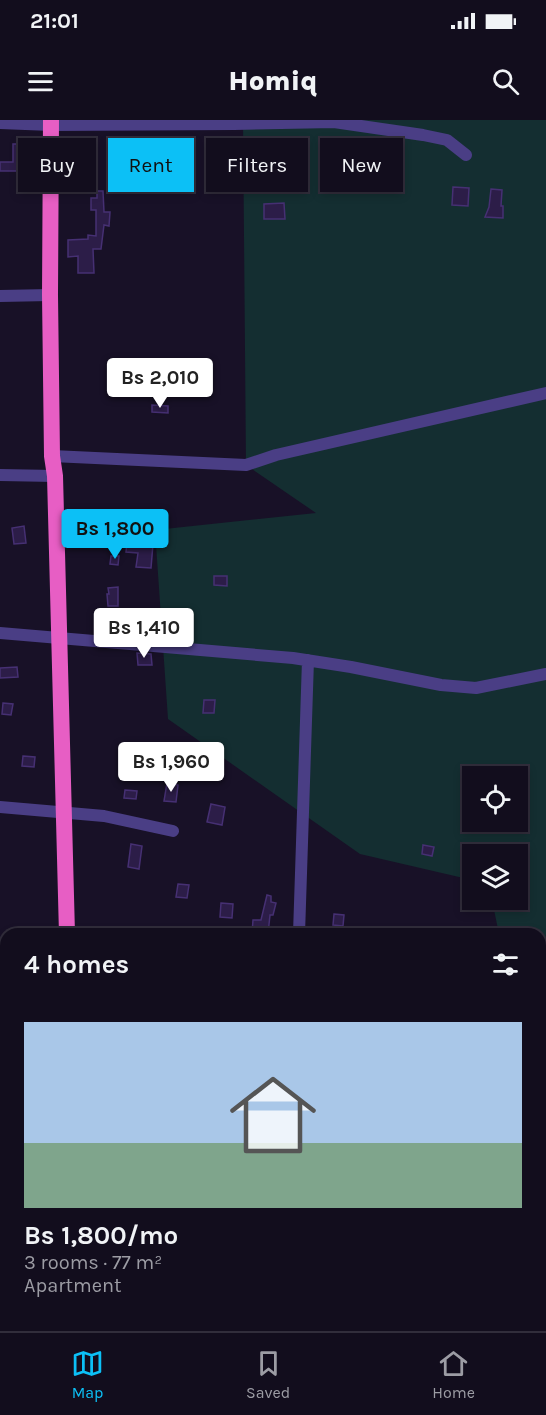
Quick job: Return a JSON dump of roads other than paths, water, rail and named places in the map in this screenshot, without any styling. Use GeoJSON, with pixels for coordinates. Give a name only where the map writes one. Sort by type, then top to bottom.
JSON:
{"type":"FeatureCollection","features":[{"type":"Feature","properties":{"kind":"highway"},"geometry":{"type":"LineString","coordinates":[[51,122],[52,456],[55,476],[67,928]]}},
{"type":"Feature","properties":{"kind":"street"},"geometry":{"type":"LineString","coordinates":[[0,123],[334,122],[447,140],[466,155]]}},
{"type":"Feature","properties":{"kind":"street"},"geometry":{"type":"LineString","coordinates":[[0,296],[50,295]]}},
{"type":"Feature","properties":{"kind":"street"},"geometry":{"type":"LineString","coordinates":[[52,456],[246,465],[276,455],[546,393]]}},
{"type":"Feature","properties":{"kind":"street"},"geometry":{"type":"LineString","coordinates":[[0,475],[55,476]]}},
{"type":"Feature","properties":{"kind":"street"},"geometry":{"type":"LineString","coordinates":[[0,633],[308,660],[441,685],[476,688],[546,674]]}},
{"type":"Feature","properties":{"kind":"street"},"geometry":{"type":"LineString","coordinates":[[299,928],[308,660]]}},
{"type":"Feature","properties":{"kind":"street"},"geometry":{"type":"LineString","coordinates":[[0,807],[104,816],[173,831]]}}]}
